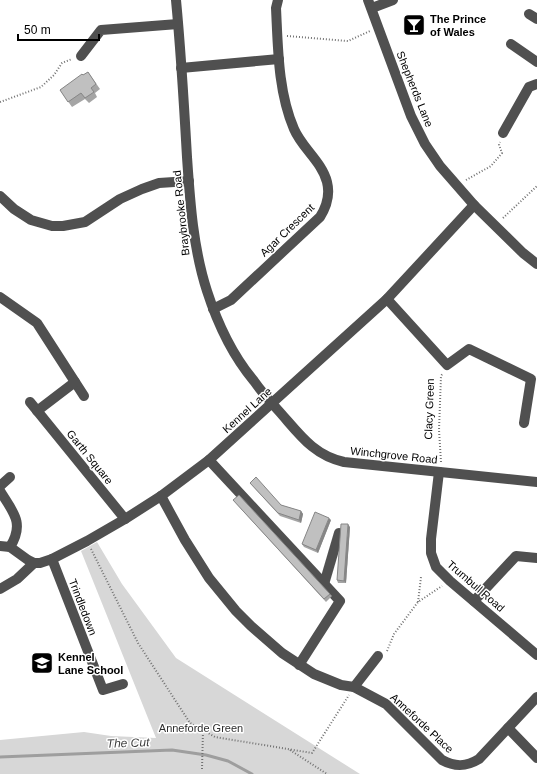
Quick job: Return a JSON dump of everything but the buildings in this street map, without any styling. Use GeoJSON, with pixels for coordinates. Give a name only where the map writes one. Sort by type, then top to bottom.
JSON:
{"type":"FeatureCollection","features":[{"type":"Feature","properties":{"kind":"street","name":"Braybrooke Road"},"geometry":{"type":"LineString","coordinates":[[176,0],[189,182],[197,256],[213,309],[231,346],[253,381],[272,403]]}},
{"type":"Feature","properties":{"kind":"street","name":"Agar Crescent"},"geometry":{"type":"LineString","coordinates":[[213,309],[230,300],[242,290],[320,216],[327,203],[328,188],[324,174],[294,129],[285,99],[277,35],[276,8],[278,0]]}},
{"type":"Feature","properties":{"kind":"street"},"geometry":{"type":"LineString","coordinates":[[370,4],[393,0]]}},
{"type":"Feature","properties":{"kind":"street","name":"Shepherds Lane"},"geometry":{"type":"LineString","coordinates":[[370,4],[416,128],[440,166],[455,185],[494,226],[537,264]]}},
{"type":"Feature","properties":{"kind":"street"},"geometry":{"type":"LineString","coordinates":[[81,56],[101,30],[178,24]]}},
{"type":"Feature","properties":{"kind":"street"},"geometry":{"type":"LineString","coordinates":[[510,44],[537,62]]}},
{"type":"Feature","properties":{"kind":"street"},"geometry":{"type":"LineString","coordinates":[[181,68],[279,59]]}},
{"type":"Feature","properties":{"kind":"street"},"geometry":{"type":"LineString","coordinates":[[503,133],[529,87],[537,84]]}},
{"type":"Feature","properties":{"kind":"street"},"geometry":{"type":"LineString","coordinates":[[0,196],[14,209],[31,220],[52,226],[63,226],[85,222],[120,200],[142,189],[159,183],[189,182]]}},
{"type":"Feature","properties":{"kind":"street","name":"Kennel Lane"},"geometry":{"type":"LineString","coordinates":[[34,563],[40,563],[52,559],[125,519],[161,496],[209,460],[387,299],[474,205]]}},
{"type":"Feature","properties":{"kind":"street"},"geometry":{"type":"LineString","coordinates":[[0,297],[37,323],[84,396]]}},
{"type":"Feature","properties":{"kind":"street"},"geometry":{"type":"LineString","coordinates":[[387,299],[447,365],[469,349],[531,379],[524,423]]}},
{"type":"Feature","properties":{"kind":"street"},"geometry":{"type":"LineString","coordinates":[[37,411],[75,382]]}},
{"type":"Feature","properties":{"kind":"street","name":"Garth Square"},"geometry":{"type":"LineString","coordinates":[[30,402],[125,519]]}},
{"type":"Feature","properties":{"kind":"street","name":"Winchgrove Road"},"geometry":{"type":"LineString","coordinates":[[272,403],[305,441],[319,453],[327,457],[344,462],[537,482]]}},
{"type":"Feature","properties":{"kind":"street"},"geometry":{"type":"LineString","coordinates":[[209,460],[340,601],[299,665]]}},
{"type":"Feature","properties":{"kind":"street","name":"Trumbull Road"},"geometry":{"type":"LineString","coordinates":[[440,472],[431,539],[431,553],[436,568],[537,655]]}},
{"type":"Feature","properties":{"kind":"street"},"geometry":{"type":"LineString","coordinates":[[0,486],[10,477]]}},
{"type":"Feature","properties":{"kind":"street"},"geometry":{"type":"LineString","coordinates":[[0,491],[15,516],[18,528],[16,537],[5,546],[34,563],[17,580],[0,589]]}},
{"type":"Feature","properties":{"kind":"street","name":"Anneforde Place"},"geometry":{"type":"LineString","coordinates":[[161,496],[196,560],[223,595],[251,626],[277,649],[299,665],[328,681],[354,687],[386,704],[442,760],[454,765],[467,764],[478,759],[537,697]]}},
{"type":"Feature","properties":{"kind":"street"},"geometry":{"type":"LineString","coordinates":[[324,584],[339,533]]}},
{"type":"Feature","properties":{"kind":"street"},"geometry":{"type":"LineString","coordinates":[[474,601],[516,556],[537,558]]}},
{"type":"Feature","properties":{"kind":"street","name":"Trindledown"},"geometry":{"type":"LineString","coordinates":[[52,559],[103,690],[123,684]]}},
{"type":"Feature","properties":{"kind":"street"},"geometry":{"type":"LineString","coordinates":[[354,687],[378,656]]}},
{"type":"Feature","properties":{"kind":"street"},"geometry":{"type":"LineString","coordinates":[[508,728],[537,758]]}},
{"type":"Feature","properties":{"kind":"path"},"geometry":{"type":"LineString","coordinates":[[277,35],[348,41],[378,27]]}},
{"type":"Feature","properties":{"kind":"path"},"geometry":{"type":"LineString","coordinates":[[0,102],[42,87],[54,75],[62,63],[81,56]]}},
{"type":"Feature","properties":{"kind":"path"},"geometry":{"type":"LineString","coordinates":[[455,185],[491,166],[502,153],[499,145],[503,133]]}},
{"type":"Feature","properties":{"kind":"path"},"geometry":{"type":"LineString","coordinates":[[494,226],[537,186]]}},
{"type":"Feature","properties":{"kind":"path","name":"Clacy Green"},"geometry":{"type":"LineString","coordinates":[[440,472],[441,458],[438,430],[441,376],[447,365]]}},
{"type":"Feature","properties":{"kind":"path"},"geometry":{"type":"LineString","coordinates":[[87,541],[138,643],[190,723],[203,731],[215,736],[312,753],[354,687]]}},
{"type":"Feature","properties":{"kind":"path"},"geometry":{"type":"LineString","coordinates":[[418,602],[422,577]]}},
{"type":"Feature","properties":{"kind":"path"},"geometry":{"type":"LineString","coordinates":[[378,656],[386,654],[394,634],[418,602],[450,581]]}},
{"type":"Feature","properties":{"kind":"path"},"geometry":{"type":"LineString","coordinates":[[202,774],[203,731]]}},
{"type":"Feature","properties":{"kind":"path"},"geometry":{"type":"LineString","coordinates":[[289,750],[327,774]]}},
{"type":"Feature","properties":{"kind":"path"},"geometry":{"type":"LineString","coordinates":[[201,765],[202,769]]}},
{"type":"Feature","properties":{"kind":"green space","name":"Anneforde Green"},"geometry":{"type":"Polygon","coordinates":[[[97,542],[122,584],[176,658],[360,774],[0,774],[0,740],[84,732],[111,736],[156,738],[81,551],[97,542]]]}},
{"type":"Feature","properties":{"kind":"waterway","name":"The Cut"},"geometry":{"type":"LineString","coordinates":[[0,757],[172,750],[206,755],[228,761],[252,774]]}},
{"type":"Feature","properties":{"kind":"place","name":"The Prince of Wales"},"geometry":{"type":"Point","coordinates":[414,25]}},
{"type":"Feature","properties":{"kind":"place","name":"Kennel Lane School"},"geometry":{"type":"Point","coordinates":[42,663]}}]}
